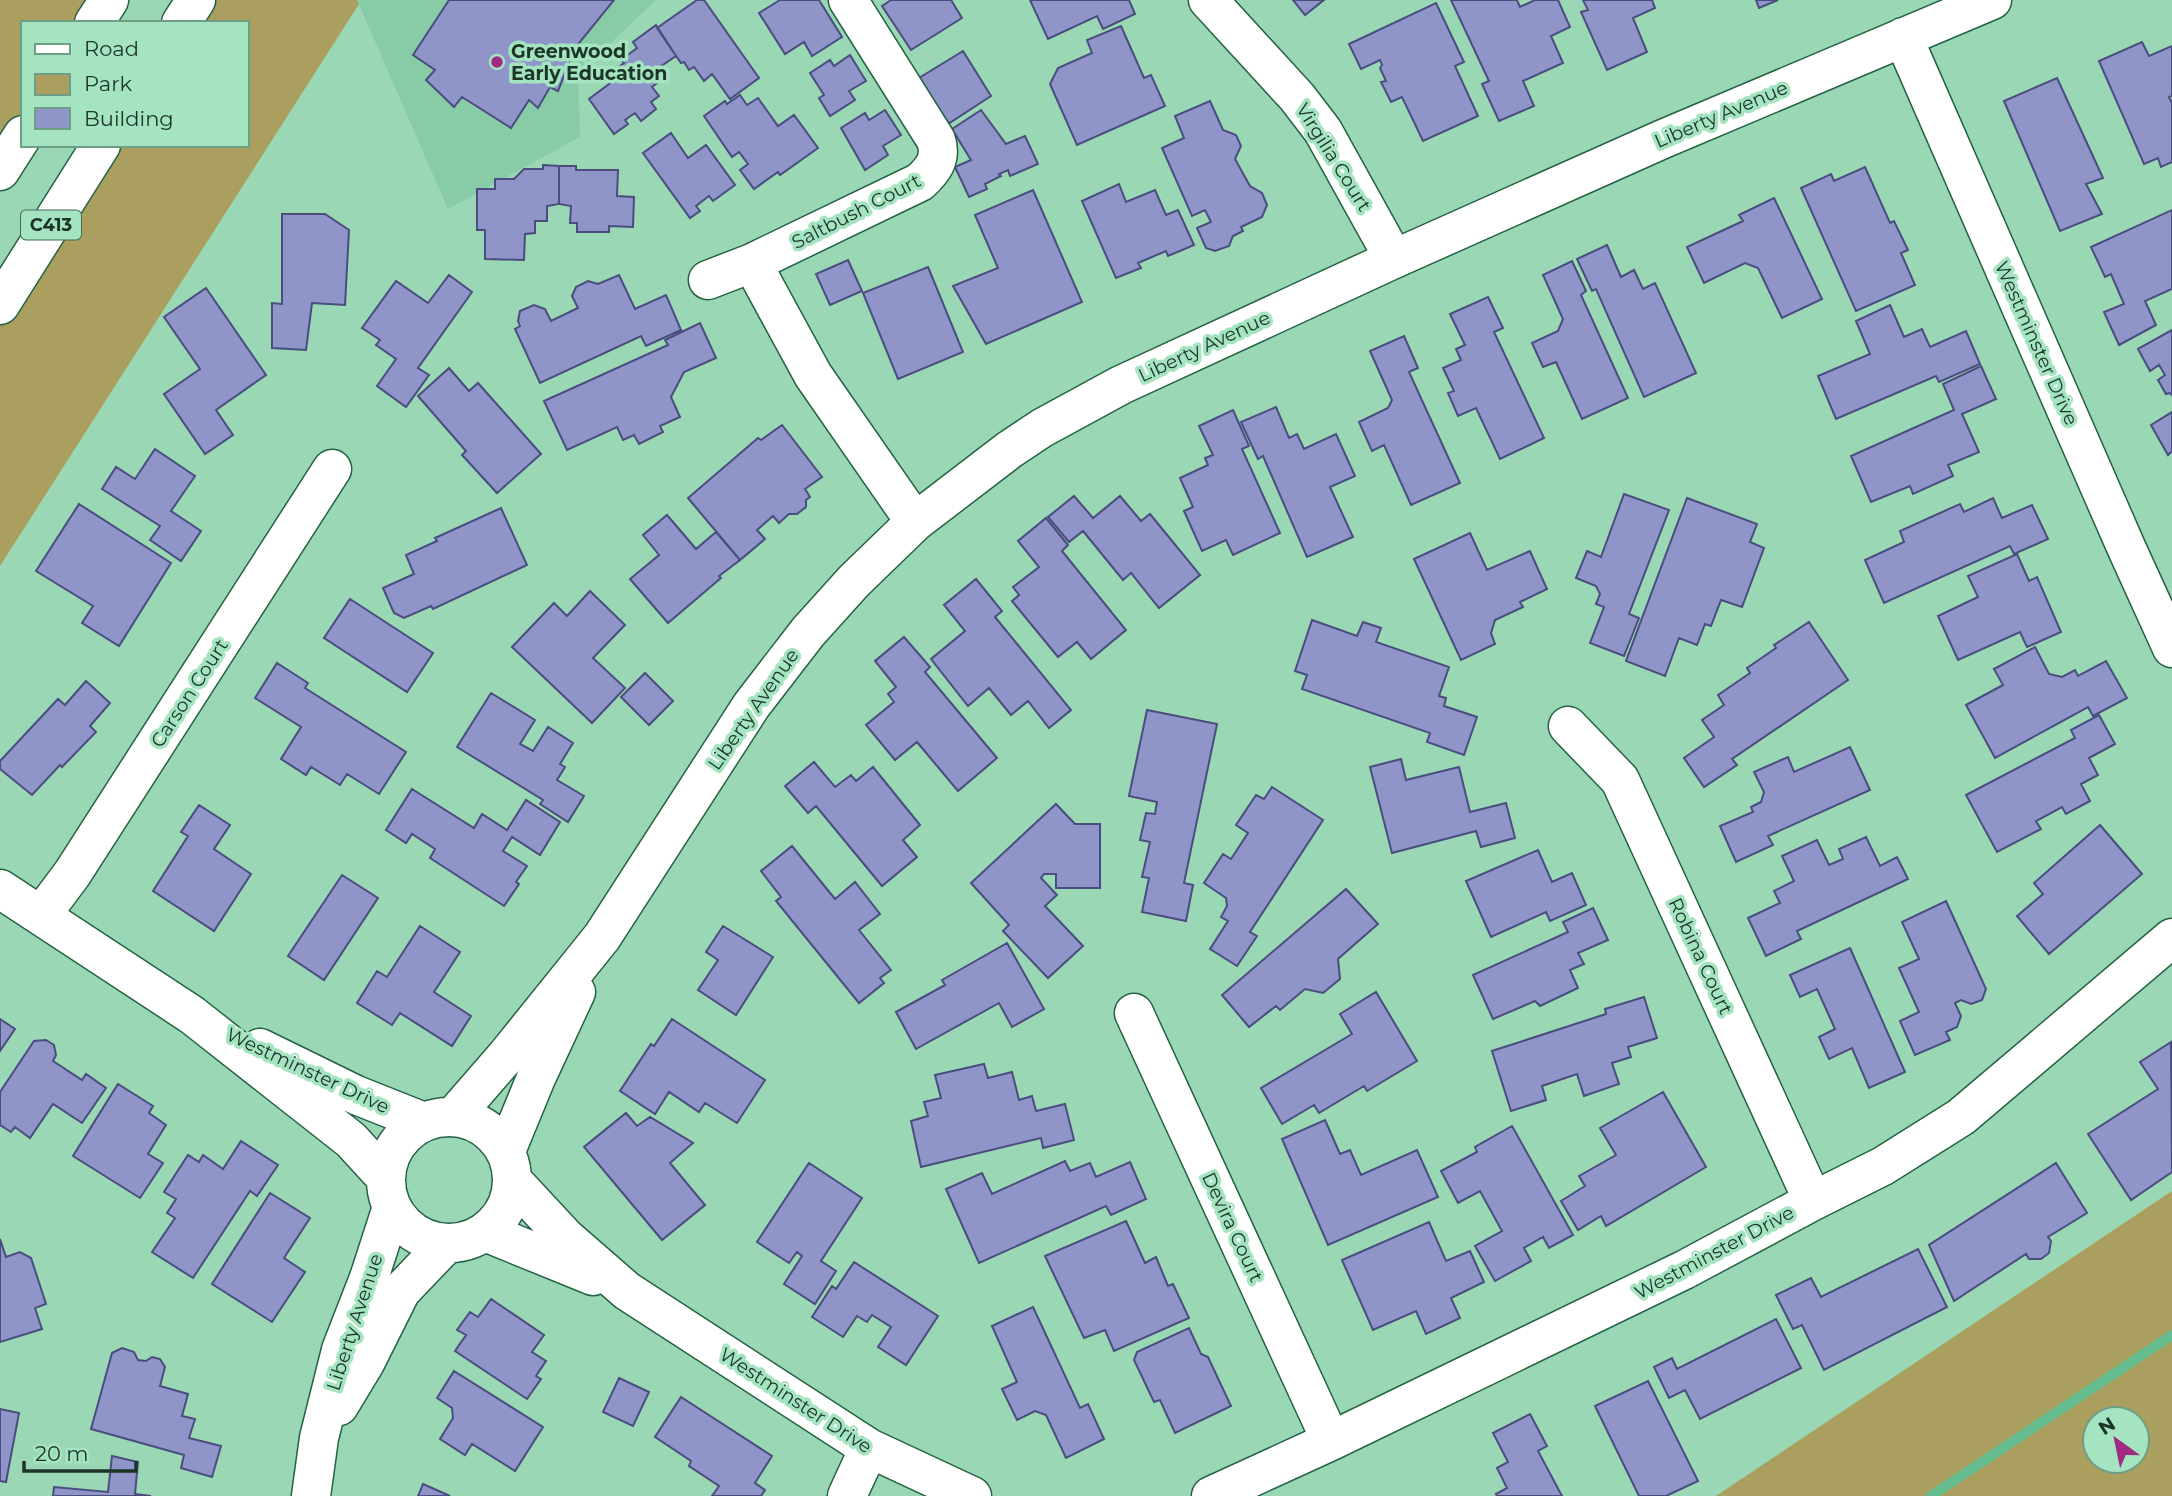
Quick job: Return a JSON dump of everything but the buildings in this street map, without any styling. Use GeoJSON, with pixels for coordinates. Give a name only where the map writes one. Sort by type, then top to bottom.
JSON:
{"type":"FeatureCollection","features":[{"type":"Feature","properties":{"kind":"street"},"geometry":{"type":"LineString","coordinates":[[95,21],[109,0]]}},
{"type":"Feature","properties":{"kind":"street"},"geometry":{"type":"LineString","coordinates":[[182,21],[195,0]]}},
{"type":"Feature","properties":{"kind":"street","name":"Saltbush Court"},"geometry":{"type":"LineString","coordinates":[[708,281],[752,263],[920,182],[937,161],[939,150],[936,140],[848,0]]}},
{"type":"Feature","properties":{"kind":"street","name":"Virgilia Court"},"geometry":{"type":"LineString","coordinates":[[1208,0],[1297,97],[1323,131],[1394,259]]}},
{"type":"Feature","properties":{"kind":"street","name":"Liberty Avenue"},"geometry":{"type":"LineString","coordinates":[[439,1119],[507,1055],[602,937],[751,706],[781,666],[854,582],[915,522],[1009,450],[1121,385],[1394,259],[1980,2]]}},
{"type":"Feature","properties":{"kind":"street","name":"Westminster Drive"},"geometry":{"type":"LineString","coordinates":[[1903,37],[2172,648]]}},
{"type":"Feature","properties":{"kind":"street"},"geometry":{"type":"LineString","coordinates":[[0,171],[21,138]]}},
{"type":"Feature","properties":{"kind":"street","name":"C413"},"geometry":{"type":"LineString","coordinates":[[0,305],[100,147]]}},
{"type":"Feature","properties":{"kind":"street"},"geometry":{"type":"LineString","coordinates":[[752,263],[813,375],[915,522]]}},
{"type":"Feature","properties":{"kind":"street","name":"Carson Court"},"geometry":{"type":"LineString","coordinates":[[42,914],[72,874],[332,469]]}},
{"type":"Feature","properties":{"kind":"street","name":"Robina Court"},"geometry":{"type":"LineString","coordinates":[[1568,726],[1620,780],[1813,1201]]}},
{"type":"Feature","properties":{"kind":"street","name":"Westminster Drive"},"geometry":{"type":"LineString","coordinates":[[0,888],[192,1015],[351,1140],[388,1191]]}},
{"type":"Feature","properties":{"kind":"street","name":"Liberty Avenue"},"geometry":{"type":"LineString","coordinates":[[509,1166],[536,1077],[602,937]]}},
{"type":"Feature","properties":{"kind":"street","name":"Westminster Drive"},"geometry":{"type":"LineString","coordinates":[[1212,1496],[1684,1270],[1883,1166],[1961,1117],[2172,937]]}},
{"type":"Feature","properties":{"kind":"street","name":"Devira Court"},"geometry":{"type":"LineString","coordinates":[[1134,1013],[1331,1441]]}},
{"type":"Feature","properties":{"kind":"street","name":"Westminster Drive"},"geometry":{"type":"LineString","coordinates":[[192,1015],[356,1095],[439,1119]]}},
{"type":"Feature","properties":{"kind":"street"},"geometry":{"type":"LineString","coordinates":[[439,1119],[485,1129],[509,1166],[509,1198],[500,1216],[485,1232],[446,1244],[413,1232],[401,1221],[388,1191],[393,1150],[407,1133],[439,1119]]}},
{"type":"Feature","properties":{"kind":"street","name":"Westminster Drive"},"geometry":{"type":"LineString","coordinates":[[509,1166],[565,1237],[627,1291],[869,1448],[972,1496]]}},
{"type":"Feature","properties":{"kind":"street","name":"Liberty Avenue"},"geometry":{"type":"LineString","coordinates":[[311,1496],[319,1438],[341,1350],[369,1278],[388,1191]]}},
{"type":"Feature","properties":{"kind":"street","name":"Westminster Drive"},"geometry":{"type":"LineString","coordinates":[[485,1232],[542,1253],[627,1291]]}},
{"type":"Feature","properties":{"kind":"street","name":"Liberty Avenue"},"geometry":{"type":"LineString","coordinates":[[319,1438],[365,1363],[401,1291],[446,1244]]}},
{"type":"Feature","properties":{"kind":"street"},"geometry":{"type":"LineString","coordinates":[[847,1496],[869,1448]]}},
{"type":"Feature","properties":{"kind":"shaded area"},"geometry":{"type":"Polygon","coordinates":[[[357,0],[656,0],[578,74],[580,137],[448,209],[357,0]]]}},
{"type":"Feature","properties":{"kind":"green space"},"geometry":{"type":"Polygon","coordinates":[[[0,0],[109,0],[95,21],[21,21],[21,138],[0,171],[0,0]]]}},
{"type":"Feature","properties":{"kind":"green space"},"geometry":{"type":"Polygon","coordinates":[[[198,0],[357,0],[359,4],[0,566],[0,306],[103,147],[248,147],[248,21],[184,21],[198,0]]]}},
{"type":"Feature","properties":{"kind":"green space"},"geometry":{"type":"Polygon","coordinates":[[[2172,1191],[2172,1496],[1716,1496],[2172,1191]]]}},
{"type":"Feature","properties":{"kind":"waterway"},"geometry":{"type":"LineString","coordinates":[[1931,1496],[2172,1335]]}},
{"type":"Feature","properties":{"kind":"place","name":"Greenwood Early Education"},"geometry":{"type":"Point","coordinates":[497,62]}}]}
